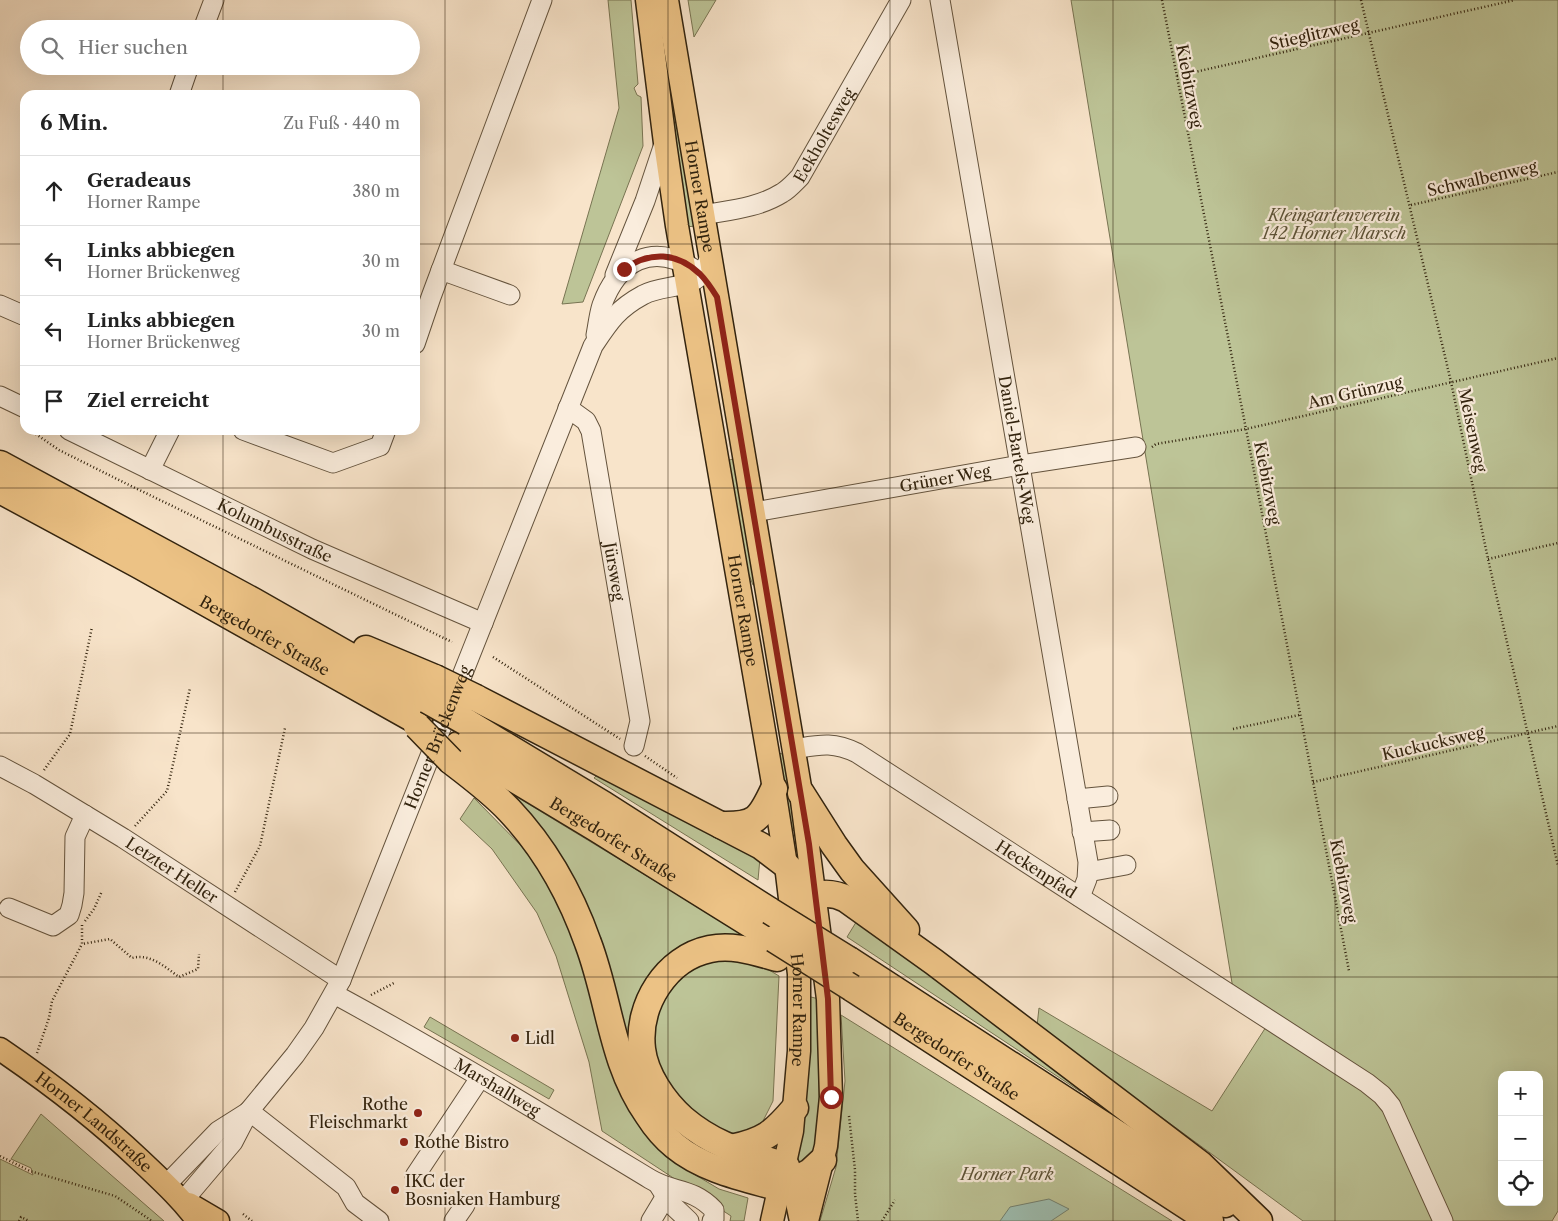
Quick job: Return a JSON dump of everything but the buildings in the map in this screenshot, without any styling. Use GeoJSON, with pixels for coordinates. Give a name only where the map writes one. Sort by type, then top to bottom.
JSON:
{"type":"FeatureCollection","features":[{"type":"Feature","properties":{"kind":"highway"},"geometry":{"type":"LineString","coordinates":[[0,464],[253,601],[421,708],[458,743],[484,786],[510,811],[557,874],[589,945],[624,1072],[637,1098],[654,1123],[676,1147],[698,1160],[730,1173],[786,1178],[810,1172],[823,1160]]}},
{"type":"Feature","properties":{"kind":"highway","name":"Bergedorfer Straße"},"geometry":{"type":"LineString","coordinates":[[0,490],[139,565],[421,708]]}},
{"type":"Feature","properties":{"kind":"highway"},"geometry":{"type":"LineString","coordinates":[[421,708],[476,698],[761,846],[786,865],[815,895]]}},
{"type":"Feature","properties":{"kind":"highway"},"geometry":{"type":"LineString","coordinates":[[421,708],[458,743]]}},
{"type":"Feature","properties":{"kind":"highway","name":"Bergedorfer Straße"},"geometry":{"type":"LineString","coordinates":[[458,743],[604,806],[782,913],[849,960],[1251,1221]]}},
{"type":"Feature","properties":{"kind":"highway","name":"Bergedorfer Straße"},"geometry":{"type":"LineString","coordinates":[[458,743],[596,828],[776,948],[852,996],[898,1020],[1210,1221]]}},
{"type":"Feature","properties":{"kind":"highway"},"geometry":{"type":"LineString","coordinates":[[720,825],[746,824],[756,819],[765,808],[774,789]]}},
{"type":"Feature","properties":{"kind":"highway"},"geometry":{"type":"LineString","coordinates":[[801,793],[852,870],[934,962]]}},
{"type":"Feature","properties":{"kind":"highway"},"geometry":{"type":"LineString","coordinates":[[782,913],[815,895],[832,894],[846,899],[934,962],[1200,1164],[1259,1221]]}},
{"type":"Feature","properties":{"kind":"highway"},"geometry":{"type":"LineString","coordinates":[[776,948],[710,949],[694,954],[679,962],[658,984],[648,1003],[643,1018],[642,1049],[650,1076],[657,1089],[682,1118],[716,1142],[731,1148],[786,1178],[803,1221]]}},
{"type":"Feature","properties":{"kind":"highway"},"geometry":{"type":"LineString","coordinates":[[731,1148],[764,1138],[778,1128],[794,1108]]}},
{"type":"Feature","properties":{"kind":"main road","name":"Horner Rampe"},"geometry":{"type":"LineString","coordinates":[[647,0],[665,143],[695,269],[765,741],[786,865],[782,913],[799,974],[799,1051],[792,1130],[786,1178],[772,1221]]}},
{"type":"Feature","properties":{"kind":"main road","name":"Horner Rampe"},"geometry":{"type":"LineString","coordinates":[[667,0],[702,215],[695,269],[717,297],[801,793],[815,895],[830,1027],[831,1097],[823,1160],[807,1221]]}},
{"type":"Feature","properties":{"kind":"main road"},"geometry":{"type":"LineString","coordinates":[[765,741],[793,748]]}},
{"type":"Feature","properties":{"kind":"main road","name":"Horner Landstraße"},"geometry":{"type":"LineString","coordinates":[[0,1049],[108,1130],[183,1201],[198,1221]]}},
{"type":"Feature","properties":{"kind":"main road","name":"Horner Landstraße"},"geometry":{"type":"LineString","coordinates":[[183,1201],[218,1221]]}},
{"type":"Feature","properties":{"kind":"street"},"geometry":{"type":"LineString","coordinates":[[206,20],[214,0]]}},
{"type":"Feature","properties":{"kind":"street"},"geometry":{"type":"LineString","coordinates":[[420,330],[542,0]]}},
{"type":"Feature","properties":{"kind":"street","name":"Eekholtesweg"},"geometry":{"type":"LineString","coordinates":[[702,215],[745,208],[766,202],[783,192],[800,178],[901,0]]}},
{"type":"Feature","properties":{"kind":"street","name":"Daniel-Bartels-Weg"},"geometry":{"type":"LineString","coordinates":[[940,0],[1077,799],[1088,872],[1086,886],[1080,897]]}},
{"type":"Feature","properties":{"kind":"street"},"geometry":{"type":"LineString","coordinates":[[181,90],[186,75]]}},
{"type":"Feature","properties":{"kind":"street","name":"Horner Brückenweg"},"geometry":{"type":"LineString","coordinates":[[183,1201],[233,1142],[249,1111],[295,1055],[338,987],[593,346],[602,306],[645,201],[665,143]]}},
{"type":"Feature","properties":{"kind":"street","name":"Horner Brückenweg"},"geometry":{"type":"LineString","coordinates":[[611,285],[624,269],[640,259],[659,256],[695,269]]}},
{"type":"Feature","properties":{"kind":"street","name":"Horner Brückenweg"},"geometry":{"type":"LineString","coordinates":[[593,346],[613,317],[629,303],[646,293],[665,287],[695,269]]}},
{"type":"Feature","properties":{"kind":"street"},"geometry":{"type":"LineString","coordinates":[[441,270],[510,295]]}},
{"type":"Feature","properties":{"kind":"street"},"geometry":{"type":"LineString","coordinates":[[0,306],[20,314]]}},
{"type":"Feature","properties":{"kind":"street"},"geometry":{"type":"LineString","coordinates":[[0,396],[20,406]]}},
{"type":"Feature","properties":{"kind":"street","name":"Jürsweg"},"geometry":{"type":"LineString","coordinates":[[568,408],[586,421],[591,432],[640,721],[634,746]]}},
{"type":"Feature","properties":{"kind":"street","name":"Kolumbusstraße"},"geometry":{"type":"LineString","coordinates":[[79,435],[312,548],[483,623]]}},
{"type":"Feature","properties":{"kind":"street"},"geometry":{"type":"LineString","coordinates":[[150,470],[168,435]]}},
{"type":"Feature","properties":{"kind":"street"},"geometry":{"type":"LineString","coordinates":[[257,435],[333,463],[380,446],[384,435]]}},
{"type":"Feature","properties":{"kind":"street","name":"Grüner Weg"},"geometry":{"type":"LineString","coordinates":[[754,512],[1020,465],[1136,447]]}},
{"type":"Feature","properties":{"kind":"street","name":"Heckenpfad"},"geometry":{"type":"LineString","coordinates":[[793,748],[832,744],[856,753],[1367,1083],[1382,1095],[1391,1106],[1443,1221]]}},
{"type":"Feature","properties":{"kind":"street","name":"Letzter Heller"},"geometry":{"type":"LineString","coordinates":[[0,766],[34,784],[123,838],[228,906],[338,987]]}},
{"type":"Feature","properties":{"kind":"street"},"geometry":{"type":"LineString","coordinates":[[1077,799],[1108,796]]}},
{"type":"Feature","properties":{"kind":"street"},"geometry":{"type":"LineString","coordinates":[[9,908],[53,926],[69,915],[74,894],[75,837],[85,815]]}},
{"type":"Feature","properties":{"kind":"street"},"geometry":{"type":"LineString","coordinates":[[1082,832],[1110,830]]}},
{"type":"Feature","properties":{"kind":"street"},"geometry":{"type":"LineString","coordinates":[[1088,872],[1126,865]]}},
{"type":"Feature","properties":{"kind":"street","name":"Marshallweg"},"geometry":{"type":"LineString","coordinates":[[338,987],[353,1004],[480,1078],[662,1190],[670,1203],[689,1221]]}},
{"type":"Feature","properties":{"kind":"street"},"geometry":{"type":"LineString","coordinates":[[415,1176],[480,1078]]}},
{"type":"Feature","properties":{"kind":"street"},"geometry":{"type":"LineString","coordinates":[[249,1111],[346,1187],[355,1203],[380,1221]]}},
{"type":"Feature","properties":{"kind":"street","name":"Horner Brückenweg"},"geometry":{"type":"LineString","coordinates":[[166,1185],[218,1131],[249,1111]]}},
{"type":"Feature","properties":{"kind":"street"},"geometry":{"type":"LineString","coordinates":[[651,1221],[662,1190]]}},
{"type":"Feature","properties":{"kind":"street","name":"Marshallweg"},"geometry":{"type":"LineString","coordinates":[[662,1190],[689,1192],[707,1202],[714,1210],[714,1219],[712,1221]]}},
{"type":"Feature","properties":{"kind":"street"},"geometry":{"type":"LineString","coordinates":[[454,1221],[465,1205]]}},
{"type":"Feature","properties":{"kind":"path","name":"Kiebitzweg"},"geometry":{"type":"LineString","coordinates":[[1162,0],[1349,971]]}},
{"type":"Feature","properties":{"kind":"path","name":"Meisenweg"},"geometry":{"type":"LineString","coordinates":[[1361,0],[1451,382],[1488,559],[1558,866]]}},
{"type":"Feature","properties":{"kind":"path","name":"Stieglitzweg"},"geometry":{"type":"LineString","coordinates":[[1177,76],[1515,0]]}},
{"type":"Feature","properties":{"kind":"path","name":"Schwalbenweg"},"geometry":{"type":"LineString","coordinates":[[1410,205],[1558,172]]}},
{"type":"Feature","properties":{"kind":"path","name":"Am Grünzug"},"geometry":{"type":"LineString","coordinates":[[1156,444],[1246,429],[1558,358]]}},
{"type":"Feature","properties":{"kind":"path"},"geometry":{"type":"LineString","coordinates":[[37,435],[59,450],[125,483],[452,642]]}},
{"type":"Feature","properties":{"kind":"path"},"geometry":{"type":"LineString","coordinates":[[1488,559],[1558,543]]}},
{"type":"Feature","properties":{"kind":"path"},"geometry":{"type":"LineString","coordinates":[[34,784],[70,734],[92,627]]}},
{"type":"Feature","properties":{"kind":"path"},"geometry":{"type":"LineString","coordinates":[[123,838],[167,791],[190,688]]}},
{"type":"Feature","properties":{"kind":"path"},"geometry":{"type":"LineString","coordinates":[[1232,729],[1300,714]]}},
{"type":"Feature","properties":{"kind":"path","name":"Kuckucksweg"},"geometry":{"type":"LineString","coordinates":[[1314,782],[1558,726]]}},
{"type":"Feature","properties":{"kind":"path"},"geometry":{"type":"LineString","coordinates":[[228,906],[260,846],[285,728]]}},
{"type":"Feature","properties":{"kind":"path"},"geometry":{"type":"LineString","coordinates":[[31,1071],[49,1018],[52,1000],[82,944],[82,924],[94,909],[102,891]]}},
{"type":"Feature","properties":{"kind":"path"},"geometry":{"type":"LineString","coordinates":[[82,944],[110,939],[132,958],[140,955],[152,959],[179,977],[198,969],[199,954]]}},
{"type":"Feature","properties":{"kind":"path"},"geometry":{"type":"LineString","coordinates":[[353,1004],[394,983]]}},
{"type":"Feature","properties":{"kind":"path"},"geometry":{"type":"LineString","coordinates":[[0,1156],[30,1171],[115,1196],[152,1221]]}},
{"type":"Feature","properties":{"kind":"path"},"geometry":{"type":"LineString","coordinates":[[882,1221],[895,1200]]}},
{"type":"Feature","properties":{"kind":"path"},"geometry":{"type":"LineString","coordinates":[[243,1214],[252,1221]]}},
{"type":"Feature","properties":{"kind":"path"},"geometry":{"type":"LineString","coordinates":[[19,1221],[21,1217],[29,1221]]}},
{"type":"Feature","properties":{"kind":"green space"},"geometry":{"type":"Polygon","coordinates":[[[608,0],[631,0],[638,84],[634,88],[637,95],[641,97],[643,146],[583,302],[562,304],[619,108],[608,0]]]}},
{"type":"Feature","properties":{"kind":"green space"},"geometry":{"type":"Polygon","coordinates":[[[688,0],[716,0],[694,37],[688,0]]]}},
{"type":"Feature","properties":{"kind":"green space","name":"Kleingartenverein 142 Horner Marsch"},"geometry":{"type":"Polygon","coordinates":[[[1071,0],[1558,0],[1558,1211],[1552,1221],[1303,1221],[1037,1026],[1039,1008],[1212,1111],[1273,1016],[1233,989],[1071,0]]]}},
{"type":"Feature","properties":{"kind":"green space"},"geometry":{"type":"Polygon","coordinates":[[[662,22],[696,226],[685,227],[657,23],[662,22]]]}},
{"type":"Feature","properties":{"kind":"green space"},"geometry":{"type":"Polygon","coordinates":[[[733,459],[738,472],[757,585],[753,585],[742,557],[726,461],[733,459]]]}},
{"type":"Feature","properties":{"kind":"green space"},"geometry":{"type":"Polygon","coordinates":[[[778,753],[787,755],[797,831],[787,830],[778,753]]]}},
{"type":"Feature","properties":{"kind":"green space"},"geometry":{"type":"Polygon","coordinates":[[[599,773],[760,858],[758,880],[594,778],[599,773]]]}},
{"type":"Feature","properties":{"kind":"green space"},"geometry":{"type":"Polygon","coordinates":[[[512,794],[747,937],[689,947],[635,1054],[509,796],[512,794]]]}},
{"type":"Feature","properties":{"kind":"green space"},"geometry":{"type":"Polygon","coordinates":[[[474,798],[538,863],[570,923],[634,1118],[677,1164],[719,1189],[748,1198],[744,1221],[730,1221],[731,1216],[602,1131],[589,1062],[556,956],[537,913],[492,849],[460,819],[474,798]]]}},
{"type":"Feature","properties":{"kind":"green space"},"geometry":{"type":"Polygon","coordinates":[[[858,919],[1081,1084],[1081,1092],[847,937],[858,919]]]}},
{"type":"Feature","properties":{"kind":"green space"},"geometry":{"type":"Polygon","coordinates":[[[736,959],[759,964],[779,976],[773,1101],[763,1121],[752,1129],[728,1138],[688,1113],[654,1063],[651,1028],[662,995],[682,970],[705,961],[736,959]]]}},
{"type":"Feature","properties":{"kind":"green space"},"geometry":{"type":"Polygon","coordinates":[[[807,996],[819,999],[819,1134],[813,1153],[803,1166],[795,1164],[807,996]]]}},
{"type":"Feature","properties":{"kind":"green space","name":"Horner Park"},"geometry":{"type":"Polygon","coordinates":[[[841,1015],[1172,1221],[820,1221],[836,1167],[845,1081],[841,1015]]]}},
{"type":"Feature","properties":{"kind":"green space"},"geometry":{"type":"Polygon","coordinates":[[[430,1017],[554,1090],[549,1099],[424,1027],[430,1017]]]}},
{"type":"Feature","properties":{"kind":"green space"},"geometry":{"type":"Polygon","coordinates":[[[41,1114],[164,1221],[0,1221],[0,1159],[33,1175],[31,1168],[11,1159],[41,1114]]]}},
{"type":"Feature","properties":{"kind":"shaded area"},"geometry":{"type":"Polygon","coordinates":[[[1049,1199],[1069,1209],[1051,1221],[1000,1221],[1010,1207],[1049,1199]]]}},
{"type":"Feature","properties":{"kind":"place","name":"Lidl"},"geometry":{"type":"Point","coordinates":[515,1038]}},
{"type":"Feature","properties":{"kind":"place","name":"Rothe Fleischmarkt"},"geometry":{"type":"Point","coordinates":[418,1113]}},
{"type":"Feature","properties":{"kind":"place","name":"Rothe Bistro"},"geometry":{"type":"Point","coordinates":[404,1142]}},
{"type":"Feature","properties":{"kind":"place","name":"IKC der Bosniaken Hamburg"},"geometry":{"type":"Point","coordinates":[395,1190]}},
{"type":"Feature","properties":{"kind":"route"},"geometry":{"type":"LineString","coordinates":[[624,269],[640,259],[650,256],[668,257],[678,260],[701,275],[717,297],[809,844],[828,999],[831,1097]]}}]}
